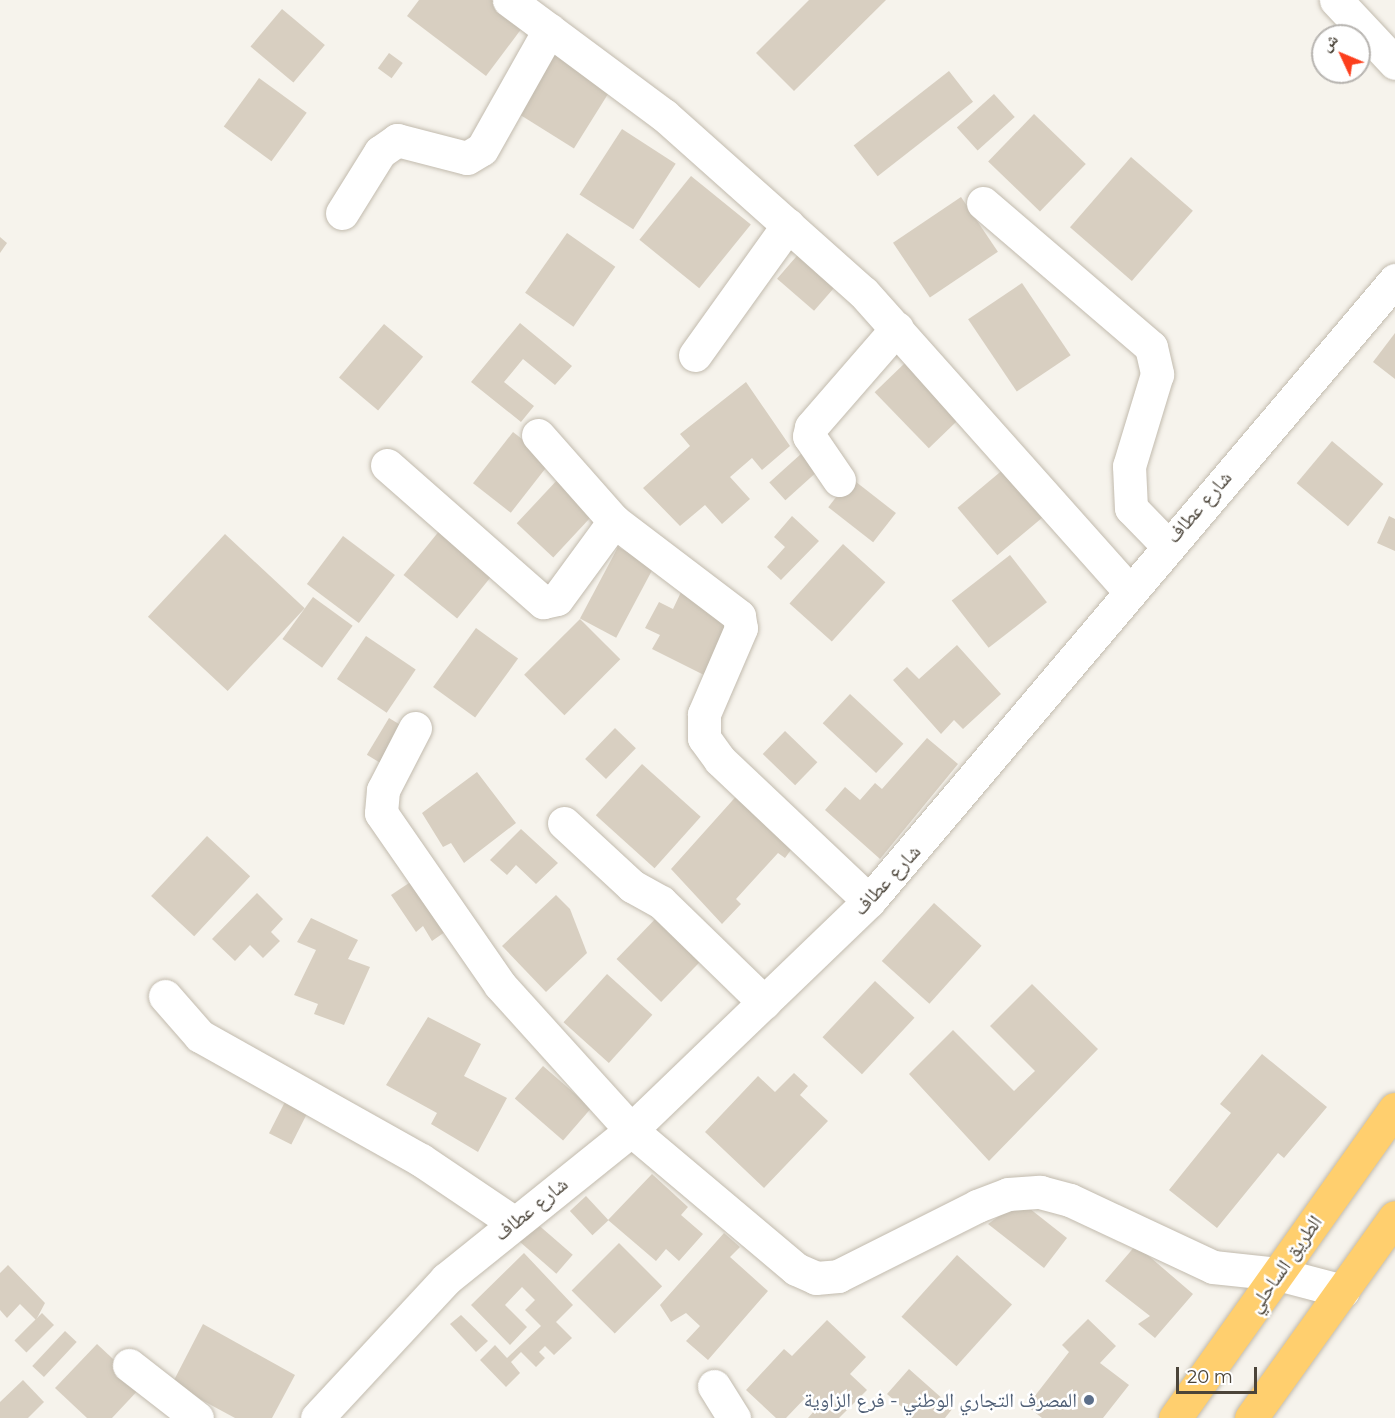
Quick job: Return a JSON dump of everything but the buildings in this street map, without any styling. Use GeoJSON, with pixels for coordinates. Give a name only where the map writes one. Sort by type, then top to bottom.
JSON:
{"type":"FeatureCollection","features":[{"type":"Feature","properties":{"kind":"highway","name":"الطريق الساحلي"},"geometry":{"type":"LineString","coordinates":[[1175,1418],[1395,1109]]}},
{"type":"Feature","properties":{"kind":"highway"},"geometry":{"type":"LineString","coordinates":[[1251,1418],[1395,1217]]}},
{"type":"Feature","properties":{"kind":"street"},"geometry":{"type":"LineString","coordinates":[[509,0],[664,115],[788,225],[897,328],[1130,592]]}},
{"type":"Feature","properties":{"kind":"street"},"geometry":{"type":"LineString","coordinates":[[1336,0],[1395,63]]}},
{"type":"Feature","properties":{"kind":"street"},"geometry":{"type":"LineString","coordinates":[[342,213],[380,152],[397,140],[467,158],[482,149],[549,30]]}},
{"type":"Feature","properties":{"kind":"street"},"geometry":{"type":"LineString","coordinates":[[983,203],[1151,347],[1157,374],[1129,466],[1131,508],[1167,545]]}},
{"type":"Feature","properties":{"kind":"street"},"geometry":{"type":"LineString","coordinates":[[695,355],[788,225]]}},
{"type":"Feature","properties":{"kind":"street","name":"شارع عطاف"},"geometry":{"type":"LineString","coordinates":[[317,1418],[384,1341],[513,1222],[631,1130],[869,901],[1167,545],[1395,280]]}},
{"type":"Feature","properties":{"kind":"street"},"geometry":{"type":"LineString","coordinates":[[839,480],[808,436],[811,427],[897,328]]}},
{"type":"Feature","properties":{"kind":"street"},"geometry":{"type":"LineString","coordinates":[[538,435],[615,521],[740,616],[741,628],[704,714],[704,738],[720,760],[869,901]]}},
{"type":"Feature","properties":{"kind":"street"},"geometry":{"type":"LineString","coordinates":[[387,465],[543,602],[557,599],[615,521]]}},
{"type":"Feature","properties":{"kind":"street"},"geometry":{"type":"LineString","coordinates":[[415,728],[383,790],[381,813],[500,986],[631,1130],[796,1269],[816,1278],[864,1266],[977,1206],[1008,1194],[1040,1192],[1070,1200],[1213,1267],[1278,1274],[1343,1291]]}},
{"type":"Feature","properties":{"kind":"street"},"geometry":{"type":"LineString","coordinates":[[564,823],[632,886],[661,902],[764,1002]]}},
{"type":"Feature","properties":{"kind":"street"},"geometry":{"type":"LineString","coordinates":[[165,996],[200,1036],[421,1160],[513,1222]]}},
{"type":"Feature","properties":{"kind":"street"},"geometry":{"type":"LineString","coordinates":[[129,1365],[197,1418]]}},
{"type":"Feature","properties":{"kind":"street"},"geometry":{"type":"LineString","coordinates":[[714,1386],[734,1418]]}},
{"type":"Feature","properties":{"kind":"place","name":"المصرف التجاري الوطني - فرع الزاوية"},"geometry":{"type":"Point","coordinates":[1089,1400]}}]}
